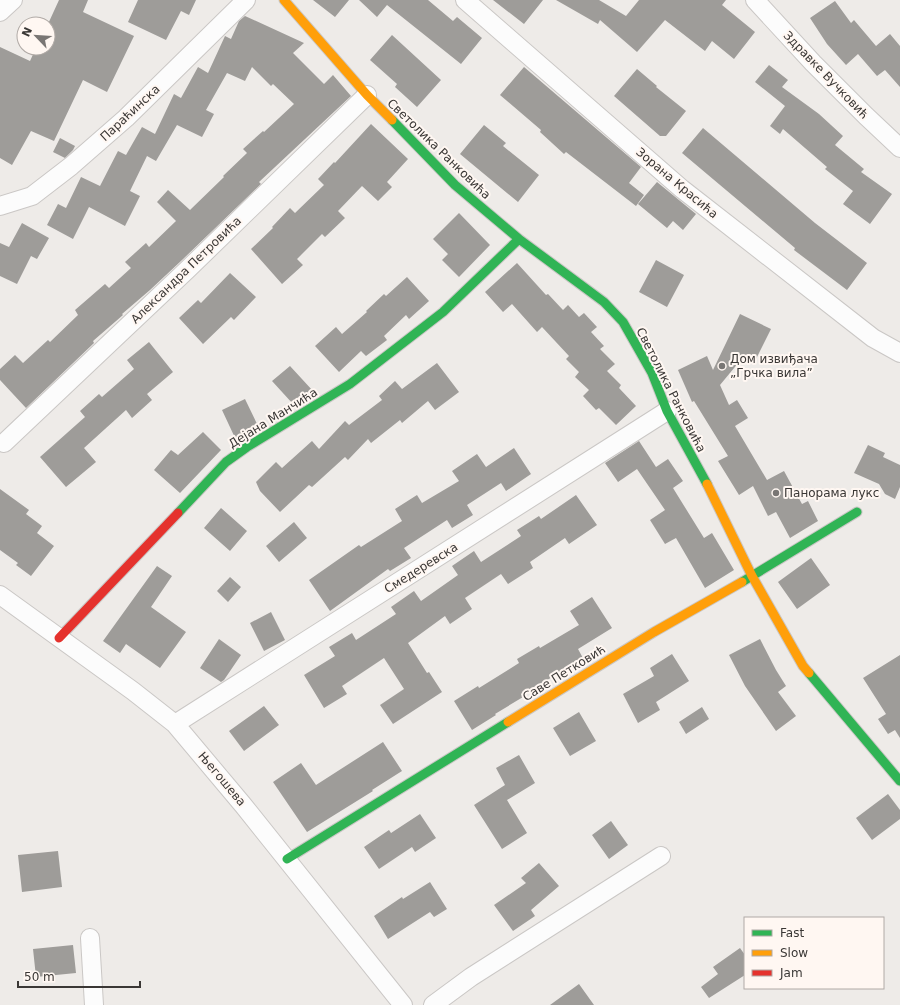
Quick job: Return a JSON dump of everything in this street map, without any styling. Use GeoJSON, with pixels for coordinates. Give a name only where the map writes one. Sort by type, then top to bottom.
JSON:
{"type":"FeatureCollection","features":[{"type":"Feature","properties":{"kind":"street"},"geometry":{"type":"LineString","coordinates":[[0,12],[13,0]]}},
{"type":"Feature","properties":{"kind":"street","name":"Параћинска"},"geometry":{"type":"LineString","coordinates":[[0,206],[5,203],[32,196],[71,166],[126,118],[246,0]]}},
{"type":"Feature","properties":{"kind":"street","name":"Светолика Ранковића"},"geometry":{"type":"LineString","coordinates":[[284,0],[367,95],[455,185],[519,239],[604,302],[622,322],[652,373],[667,411],[708,486],[752,576],[803,666],[900,781]]}},
{"type":"Feature","properties":{"kind":"street","name":"Зорана Красића"},"geometry":{"type":"LineString","coordinates":[[465,0],[682,189],[873,338],[900,353]]}},
{"type":"Feature","properties":{"kind":"street","name":"Здравке Вучковић"},"geometry":{"type":"LineString","coordinates":[[755,0],[834,84],[900,148]]}},
{"type":"Feature","properties":{"kind":"street","name":"Александра Петровића"},"geometry":{"type":"LineString","coordinates":[[4,443],[367,95]]}},
{"type":"Feature","properties":{"kind":"street","name":"Дејана Манчића"},"geometry":{"type":"LineString","coordinates":[[59,638],[226,462],[350,384],[443,312],[519,239]]}},
{"type":"Feature","properties":{"kind":"street","name":"Смедеревска"},"geometry":{"type":"LineString","coordinates":[[175,724],[667,411]]}},
{"type":"Feature","properties":{"kind":"street","name":"Саве Петковић"},"geometry":{"type":"LineString","coordinates":[[287,859],[654,632],[752,576],[857,512]]}},
{"type":"Feature","properties":{"kind":"street","name":"Његошева"},"geometry":{"type":"LineString","coordinates":[[0,596],[138,695],[175,724],[287,859],[403,1005]]}},
{"type":"Feature","properties":{"kind":"street"},"geometry":{"type":"LineString","coordinates":[[433,1005],[471,977],[660,856]]}},
{"type":"Feature","properties":{"kind":"street"},"geometry":{"type":"LineString","coordinates":[[90,938],[94,1005]]}},
{"type":"Feature","properties":{"kind":"building"},"geometry":{"type":"Polygon","coordinates":[[[59,0],[88,0],[83,12],[134,36],[107,92],[83,80],[54,141],[31,131],[12,165],[0,158],[0,47],[16,54],[16,56],[30,61],[32,56],[56,56],[56,16],[52,16],[59,0]]]}},
{"type":"Feature","properties":{"kind":"building"},"geometry":{"type":"Polygon","coordinates":[[[138,0],[196,0],[189,15],[181,11],[166,40],[128,22],[138,0]]]}},
{"type":"Feature","properties":{"kind":"building"},"geometry":{"type":"Polygon","coordinates":[[[313,0],[349,0],[335,17],[313,0]]]}},
{"type":"Feature","properties":{"kind":"building"},"geometry":{"type":"Polygon","coordinates":[[[359,0],[428,0],[453,21],[457,17],[482,38],[461,64],[387,5],[377,17],[359,0]]]}},
{"type":"Feature","properties":{"kind":"building"},"geometry":{"type":"Polygon","coordinates":[[[493,0],[543,0],[524,24],[493,0]]]}},
{"type":"Feature","properties":{"kind":"building"},"geometry":{"type":"Polygon","coordinates":[[[556,0],[599,0],[626,16],[639,0],[726,0],[722,5],[755,32],[734,59],[712,41],[705,51],[665,20],[637,52],[600,20],[598,24],[556,0]]]}},
{"type":"Feature","properties":{"kind":"building"},"geometry":{"type":"Polygon","coordinates":[[[835,1],[851,23],[854,20],[876,46],[890,34],[900,46],[900,87],[885,70],[877,76],[858,54],[846,65],[827,44],[810,18],[835,1]]]}},
{"type":"Feature","properties":{"kind":"building"},"geometry":{"type":"Polygon","coordinates":[[[245,16],[304,43],[293,53],[324,84],[333,75],[351,96],[259,182],[261,184],[181,261],[93,341],[94,343],[26,408],[0,380],[0,369],[15,355],[23,363],[48,340],[50,342],[78,315],[75,310],[105,284],[109,288],[131,268],[125,262],[146,243],[149,247],[176,221],[157,202],[168,190],[190,210],[247,153],[243,149],[294,104],[273,84],[271,86],[252,67],[245,81],[227,73],[206,110],[214,114],[202,137],[177,125],[156,161],[147,156],[130,191],[140,196],[125,226],[89,207],[73,239],[47,225],[58,204],[66,208],[81,177],[100,186],[118,151],[126,155],[142,127],[155,134],[174,94],[181,98],[198,67],[208,73],[225,36],[231,39],[239,21],[245,16]]]}},
{"type":"Feature","properties":{"kind":"building"},"geometry":{"type":"Polygon","coordinates":[[[392,35],[441,80],[417,107],[395,87],[397,84],[370,60],[392,35]]]}},
{"type":"Feature","properties":{"kind":"building"},"geometry":{"type":"Polygon","coordinates":[[[769,65],[788,80],[782,87],[819,114],[843,136],[835,145],[864,169],[861,172],[892,194],[870,224],[843,204],[853,191],[825,169],[827,167],[783,129],[780,134],[770,126],[785,106],[755,82],[769,65]]]}},
{"type":"Feature","properties":{"kind":"building"},"geometry":{"type":"Polygon","coordinates":[[[524,67],[641,167],[629,183],[644,195],[636,206],[566,152],[564,154],[540,132],[541,130],[500,95],[524,67]]]}},
{"type":"Feature","properties":{"kind":"building"},"geometry":{"type":"Polygon","coordinates":[[[637,69],[657,86],[656,87],[686,111],[666,136],[660,136],[614,96],[637,69]]]}},
{"type":"Feature","properties":{"kind":"building"},"geometry":{"type":"Polygon","coordinates":[[[371,124],[408,159],[387,182],[392,187],[378,201],[362,186],[338,211],[345,218],[325,237],[322,234],[297,259],[303,265],[282,284],[251,249],[273,228],[272,227],[290,208],[295,213],[324,185],[318,179],[371,124]]]}},
{"type":"Feature","properties":{"kind":"building"},"geometry":{"type":"Polygon","coordinates":[[[484,125],[506,143],[503,146],[539,175],[518,202],[460,154],[484,125]]]}},
{"type":"Feature","properties":{"kind":"building"},"geometry":{"type":"Polygon","coordinates":[[[703,128],[815,223],[867,263],[847,290],[794,250],[795,248],[682,153],[703,128]]]}},
{"type":"Feature","properties":{"kind":"building"},"geometry":{"type":"Polygon","coordinates":[[[60,138],[75,146],[65,158],[53,152],[60,138]]]}},
{"type":"Feature","properties":{"kind":"building"},"geometry":{"type":"Polygon","coordinates":[[[657,182],[696,214],[683,230],[673,221],[667,228],[638,204],[657,182]]]}},
{"type":"Feature","properties":{"kind":"building"},"geometry":{"type":"Polygon","coordinates":[[[459,213],[490,245],[459,277],[442,260],[448,254],[433,239],[459,213]]]}},
{"type":"Feature","properties":{"kind":"building"},"geometry":{"type":"Polygon","coordinates":[[[22,223],[49,238],[37,259],[31,256],[17,284],[0,276],[0,243],[9,247],[22,223]]]}},
{"type":"Feature","properties":{"kind":"building"},"geometry":{"type":"Polygon","coordinates":[[[656,260],[684,275],[667,307],[639,292],[656,260]]]}},
{"type":"Feature","properties":{"kind":"building"},"geometry":{"type":"Polygon","coordinates":[[[517,263],[546,295],[548,294],[563,310],[568,305],[579,317],[584,313],[597,327],[591,332],[604,346],[600,349],[615,364],[607,371],[621,385],[619,388],[636,406],[616,425],[599,408],[596,410],[583,396],[589,390],[575,377],[579,372],[566,359],[569,356],[542,327],[537,332],[512,304],[503,312],[485,292],[517,263]]]}},
{"type":"Feature","properties":{"kind":"building"},"geometry":{"type":"Polygon","coordinates":[[[230,273],[256,297],[234,320],[231,317],[203,344],[179,318],[198,300],[201,303],[230,273]]]}},
{"type":"Feature","properties":{"kind":"building"},"geometry":{"type":"Polygon","coordinates":[[[407,277],[429,301],[409,319],[406,315],[384,336],[387,340],[366,356],[361,351],[339,372],[315,346],[336,327],[342,334],[367,312],[366,311],[384,294],[386,296],[407,277]]]}},
{"type":"Feature","properties":{"kind":"building"},"geometry":{"type":"Polygon","coordinates":[[[740,314],[771,329],[755,361],[744,356],[720,385],[729,405],[737,400],[748,418],[735,426],[767,480],[784,471],[802,504],[808,501],[818,521],[790,538],[776,512],[768,516],[753,486],[739,495],[718,461],[728,456],[694,401],[692,402],[678,370],[707,356],[713,370],[740,314]]]}},
{"type":"Feature","properties":{"kind":"building"},"geometry":{"type":"Polygon","coordinates":[[[149,342],[173,372],[147,394],[152,400],[132,418],[126,410],[84,448],[96,462],[66,487],[40,457],[85,417],[80,411],[99,394],[102,397],[134,369],[127,360],[149,342]]]}},
{"type":"Feature","properties":{"kind":"building"},"geometry":{"type":"Polygon","coordinates":[[[437,363],[459,392],[435,410],[428,401],[402,423],[400,420],[371,443],[368,439],[348,460],[345,457],[312,487],[309,485],[280,512],[260,491],[256,482],[276,462],[282,468],[312,441],[319,449],[345,421],[349,425],[382,400],[379,396],[395,381],[402,389],[437,363]]]}},
{"type":"Feature","properties":{"kind":"building"},"geometry":{"type":"Polygon","coordinates":[[[290,366],[313,391],[293,404],[272,381],[290,366]]]}},
{"type":"Feature","properties":{"kind":"building"},"geometry":{"type":"Polygon","coordinates":[[[245,399],[258,426],[236,440],[222,410],[245,399]]]}},
{"type":"Feature","properties":{"kind":"building"},"geometry":{"type":"Polygon","coordinates":[[[203,432],[221,450],[180,493],[154,470],[171,450],[178,455],[203,432]]]}},
{"type":"Feature","properties":{"kind":"building"},"geometry":{"type":"Polygon","coordinates":[[[639,441],[656,467],[668,459],[683,481],[673,488],[704,538],[712,533],[734,570],[705,588],[676,538],[665,544],[650,520],[665,510],[637,469],[618,482],[605,463],[639,441]]]}},
{"type":"Feature","properties":{"kind":"building"},"geometry":{"type":"Polygon","coordinates":[[[868,445],[885,453],[883,457],[900,465],[900,487],[895,499],[885,494],[879,484],[854,473],[868,445]]]}},
{"type":"Feature","properties":{"kind":"building"},"geometry":{"type":"Polygon","coordinates":[[[514,448],[531,474],[506,491],[501,483],[467,505],[473,515],[452,528],[447,520],[404,548],[411,558],[390,571],[388,569],[330,611],[309,580],[359,545],[361,547],[402,521],[395,509],[417,495],[422,503],[459,481],[452,471],[477,454],[486,467],[514,448]]]}},
{"type":"Feature","properties":{"kind":"building"},"geometry":{"type":"Polygon","coordinates":[[[0,489],[29,510],[26,514],[42,526],[37,533],[54,546],[31,576],[16,565],[18,563],[0,550],[0,489]]]}},
{"type":"Feature","properties":{"kind":"building"},"geometry":{"type":"Polygon","coordinates":[[[576,495],[597,525],[569,544],[565,538],[530,562],[533,568],[508,584],[501,574],[465,598],[472,609],[450,624],[445,616],[408,643],[427,673],[429,672],[442,692],[393,724],[380,705],[404,689],[384,658],[342,686],[347,694],[324,708],[304,675],[335,656],[329,647],[352,633],[356,640],[396,614],[391,607],[414,591],[421,601],[458,575],[452,566],[474,551],[481,562],[521,536],[517,530],[539,516],[541,519],[576,495]]]}},
{"type":"Feature","properties":{"kind":"building"},"geometry":{"type":"Polygon","coordinates":[[[221,508],[247,531],[230,551],[204,528],[221,508]]]}},
{"type":"Feature","properties":{"kind":"building"},"geometry":{"type":"Polygon","coordinates":[[[294,522],[307,538],[279,562],[266,546],[294,522]]]}},
{"type":"Feature","properties":{"kind":"building"},"geometry":{"type":"Polygon","coordinates":[[[811,558],[830,585],[797,609],[778,582],[811,558]]]}},
{"type":"Feature","properties":{"kind":"building"},"geometry":{"type":"Polygon","coordinates":[[[157,566],[172,576],[151,607],[186,632],[160,668],[126,644],[120,653],[103,641],[157,566]]]}},
{"type":"Feature","properties":{"kind":"building"},"geometry":{"type":"Polygon","coordinates":[[[230,577],[241,587],[228,602],[217,591],[230,577]]]}},
{"type":"Feature","properties":{"kind":"building"},"geometry":{"type":"Polygon","coordinates":[[[592,597],[612,628],[578,649],[584,660],[521,694],[523,697],[472,730],[454,701],[478,686],[479,688],[519,663],[517,659],[539,646],[540,648],[579,625],[570,611],[592,597]]]}},
{"type":"Feature","properties":{"kind":"building"},"geometry":{"type":"Polygon","coordinates":[[[271,612],[285,640],[264,651],[250,623],[271,612]]]}},
{"type":"Feature","properties":{"kind":"building"},"geometry":{"type":"Polygon","coordinates":[[[219,639],[241,655],[224,680],[221,682],[200,668],[219,639]]]}},
{"type":"Feature","properties":{"kind":"building"},"geometry":{"type":"Polygon","coordinates":[[[760,639],[786,686],[778,692],[796,716],[776,731],[745,686],[729,655],[760,639]]]}},
{"type":"Feature","properties":{"kind":"building"},"geometry":{"type":"Polygon","coordinates":[[[672,654],[689,681],[656,702],[660,710],[638,723],[623,694],[654,676],[650,668],[672,654]]]}},
{"type":"Feature","properties":{"kind":"building"},"geometry":{"type":"Polygon","coordinates":[[[900,655],[900,738],[895,730],[888,734],[878,719],[886,714],[863,678],[900,655]]]}},
{"type":"Feature","properties":{"kind":"building"},"geometry":{"type":"Polygon","coordinates":[[[264,706],[279,725],[244,751],[229,731],[264,706]]]}},
{"type":"Feature","properties":{"kind":"building"},"geometry":{"type":"Polygon","coordinates":[[[702,707],[709,719],[686,734],[679,722],[702,707]]]}},
{"type":"Feature","properties":{"kind":"building"},"geometry":{"type":"Polygon","coordinates":[[[579,712],[596,741],[570,756],[553,728],[579,712]]]}},
{"type":"Feature","properties":{"kind":"building"},"geometry":{"type":"Polygon","coordinates":[[[383,742],[402,771],[307,832],[273,782],[301,763],[316,785],[383,742]]]}},
{"type":"Feature","properties":{"kind":"building"},"geometry":{"type":"Polygon","coordinates":[[[519,755],[535,783],[507,800],[527,833],[502,849],[474,805],[505,785],[496,768],[519,755]]]}},
{"type":"Feature","properties":{"kind":"building"},"geometry":{"type":"Polygon","coordinates":[[[888,794],[900,810],[900,819],[872,840],[856,818],[888,794]]]}},
{"type":"Feature","properties":{"kind":"building"},"geometry":{"type":"Polygon","coordinates":[[[420,814],[436,838],[415,852],[412,847],[379,869],[364,847],[389,830],[391,833],[420,814]]]}},
{"type":"Feature","properties":{"kind":"building"},"geometry":{"type":"Polygon","coordinates":[[[611,821],[628,845],[609,859],[592,835],[611,821]]]}},
{"type":"Feature","properties":{"kind":"building"},"geometry":{"type":"Polygon","coordinates":[[[58,851],[62,887],[22,892],[18,855],[58,851]]]}},
{"type":"Feature","properties":{"kind":"building"},"geometry":{"type":"Polygon","coordinates":[[[539,863],[559,886],[531,910],[535,916],[513,931],[494,905],[526,883],[521,878],[539,863]]]}},
{"type":"Feature","properties":{"kind":"building"},"geometry":{"type":"Polygon","coordinates":[[[430,882],[447,909],[434,917],[430,912],[388,939],[374,916],[402,897],[403,899],[430,882]]]}},
{"type":"Feature","properties":{"kind":"building"},"geometry":{"type":"Polygon","coordinates":[[[73,945],[76,973],[36,977],[33,949],[73,945]]]}},
{"type":"Feature","properties":{"kind":"building"},"geometry":{"type":"Polygon","coordinates":[[[740,948],[744,954],[744,976],[709,998],[701,987],[718,974],[713,967],[740,948]]]}},
{"type":"Feature","properties":{"kind":"building"},"geometry":{"type":"Polygon","coordinates":[[[579,984],[594,1005],[550,1005],[579,984]]]}},
{"type":"Feature","properties":{"kind":"traffic: fast"},"geometry":{"type":"LineString","coordinates":[[392,120],[455,185],[519,239],[604,302],[623,322],[652,373],[667,411],[707,484]]}},
{"type":"Feature","properties":{"kind":"traffic: fast"},"geometry":{"type":"LineString","coordinates":[[178,513],[226,462],[247,447],[350,384],[443,312],[519,239]]}},
{"type":"Feature","properties":{"kind":"traffic: fast"},"geometry":{"type":"LineString","coordinates":[[742,582],[857,512]]}},
{"type":"Feature","properties":{"kind":"traffic: fast"},"geometry":{"type":"LineString","coordinates":[[809,673],[900,781]]}},
{"type":"Feature","properties":{"kind":"traffic: fast"},"geometry":{"type":"LineString","coordinates":[[287,859],[508,722]]}},
{"type":"Feature","properties":{"kind":"traffic: slow"},"geometry":{"type":"LineString","coordinates":[[284,0],[367,95],[392,120]]}},
{"type":"Feature","properties":{"kind":"traffic: slow"},"geometry":{"type":"LineString","coordinates":[[707,484],[752,576],[803,666],[809,673]]}},
{"type":"Feature","properties":{"kind":"traffic: slow"},"geometry":{"type":"LineString","coordinates":[[508,722],[654,632],[742,582]]}},
{"type":"Feature","properties":{"kind":"traffic: jam"},"geometry":{"type":"LineString","coordinates":[[59,638],[178,513]]}},
{"type":"Feature","properties":{"kind":"place","name":"Дом извиђача „Грчка вила”"},"geometry":{"type":"Point","coordinates":[722,366]}},
{"type":"Feature","properties":{"kind":"place","name":"Панорама лукс"},"geometry":{"type":"Point","coordinates":[776,493]}}]}
